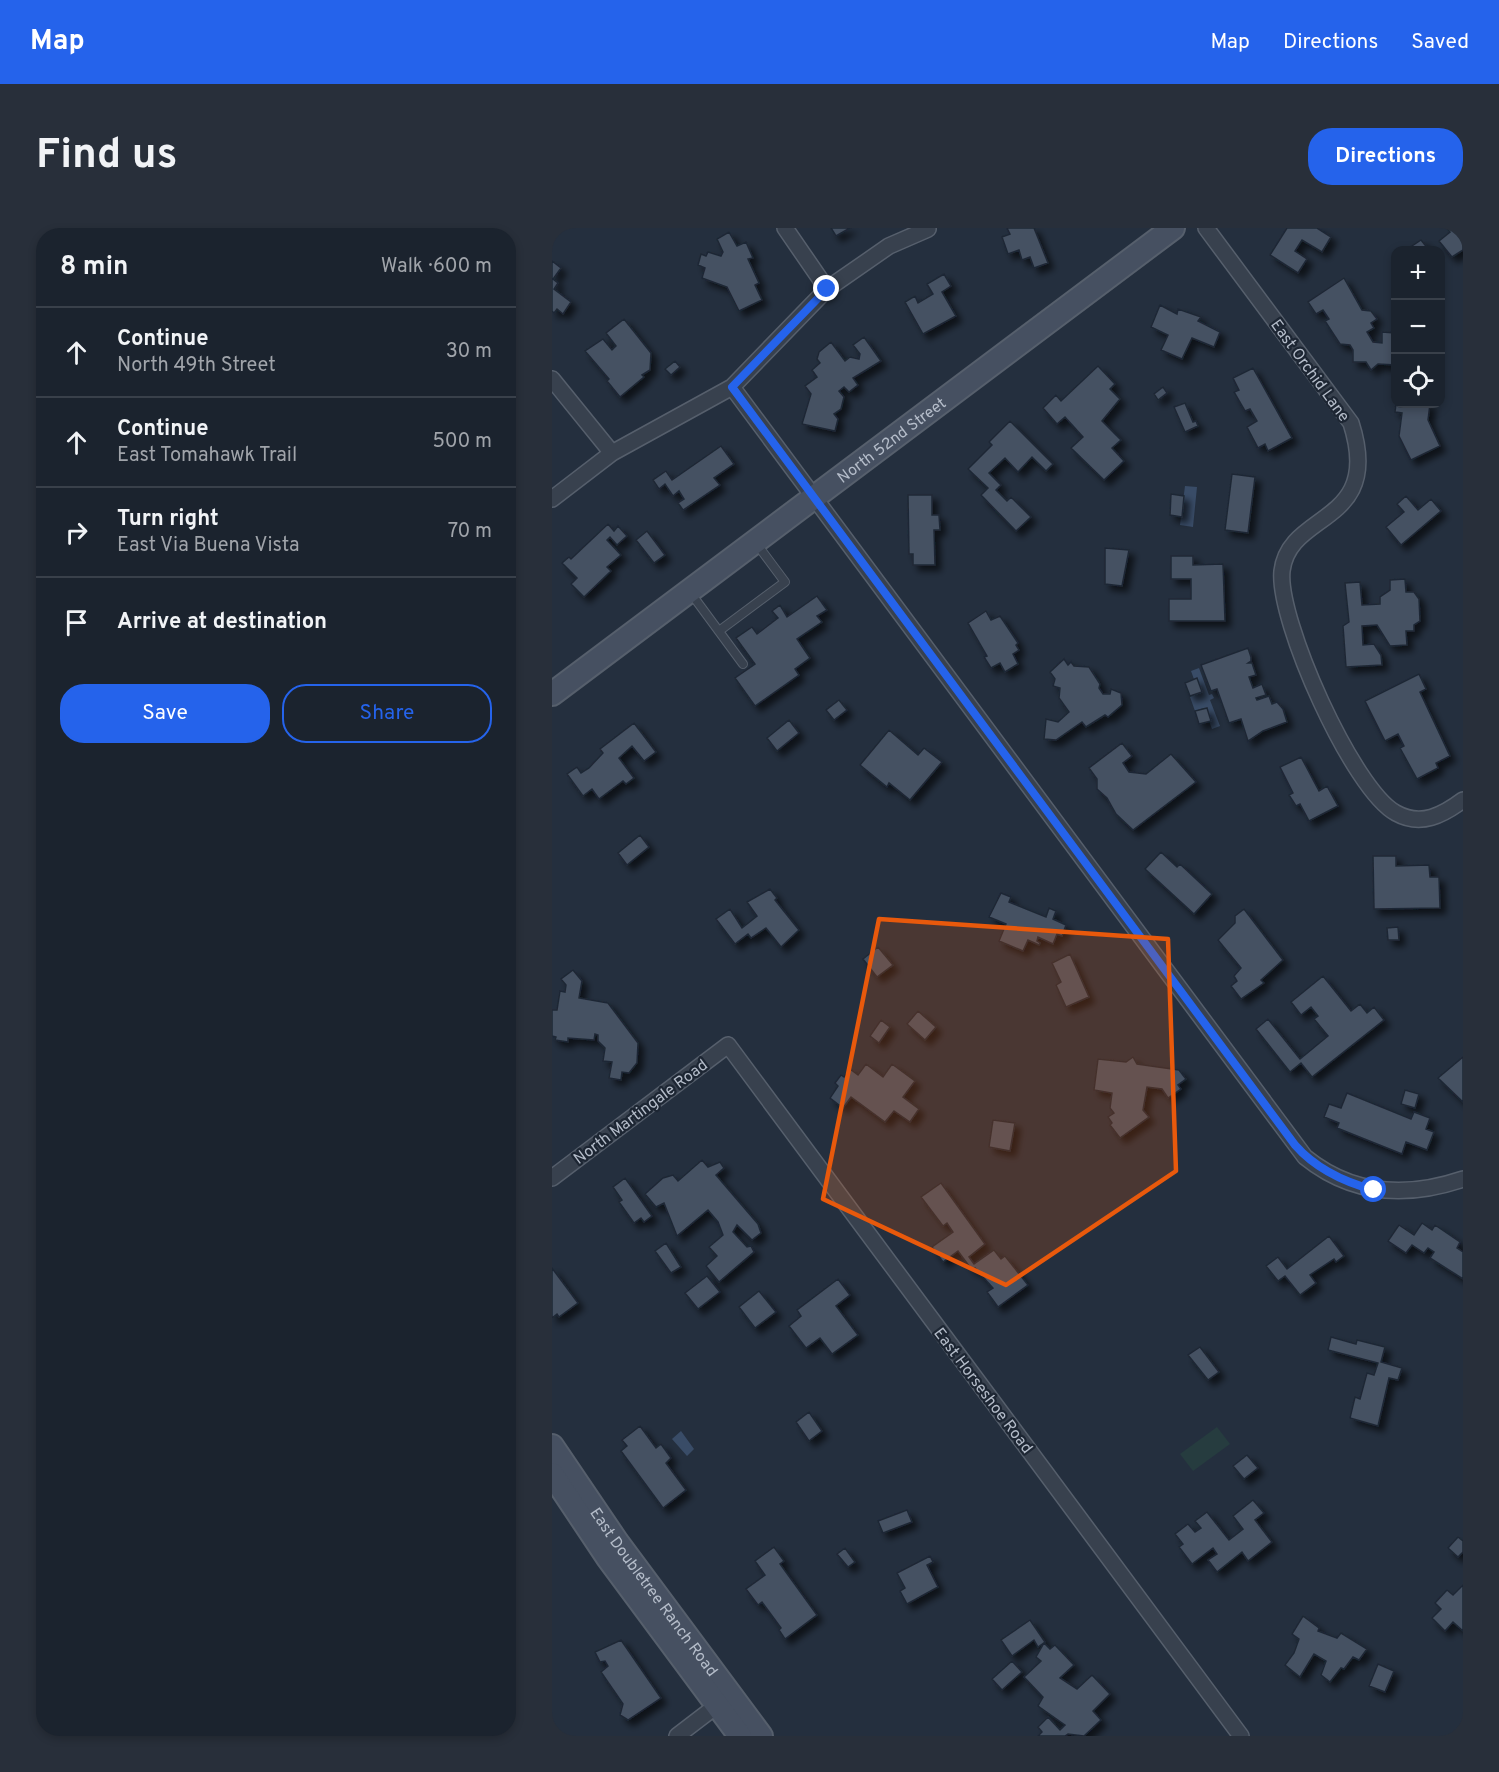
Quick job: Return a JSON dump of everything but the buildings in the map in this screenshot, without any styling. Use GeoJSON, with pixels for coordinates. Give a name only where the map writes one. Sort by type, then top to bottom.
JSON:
{"type":"FeatureCollection","features":[{"type":"Feature","properties":{"kind":"street"},"geometry":{"type":"LineString","coordinates":[[785,228],[827,289]]}},
{"type":"Feature","properties":{"kind":"street","name":"North 52nd Street"},"geometry":{"type":"LineString","coordinates":[[552,694],[1173,228]]}},
{"type":"Feature","properties":{"kind":"street","name":"East Orchid Lane"},"geometry":{"type":"LineString","coordinates":[[1206,228],[1351,423],[1358,447],[1358,468],[1346,499],[1290,550],[1282,570],[1285,606],[1305,665],[1346,750],[1383,802],[1396,813],[1415,820],[1436,818],[1463,800]]}},
{"type":"Feature","properties":{"kind":"street"},"geometry":{"type":"LineString","coordinates":[[552,499],[612,453],[732,387],[827,289],[889,246],[928,229]]}},
{"type":"Feature","properties":{"kind":"street"},"geometry":{"type":"LineString","coordinates":[[552,379],[612,453]]}},
{"type":"Feature","properties":{"kind":"street"},"geometry":{"type":"LineString","coordinates":[[732,387],[1295,1145],[1317,1167],[1353,1184],[1374,1190],[1402,1192],[1435,1189],[1463,1179]]}},
{"type":"Feature","properties":{"kind":"street","name":"North Martingale Road"},"geometry":{"type":"LineString","coordinates":[[552,1178],[728,1045]]}},
{"type":"Feature","properties":{"kind":"street","name":"East Horseshoe Road"},"geometry":{"type":"LineString","coordinates":[[728,1045],[1242,1736]]}},
{"type":"Feature","properties":{"kind":"street","name":"East Doubletree Ranch Road"},"geometry":{"type":"LineString","coordinates":[[552,1446],[724,1700],[740,1736]]}},
{"type":"Feature","properties":{"kind":"street","name":"East Doubletree Ranch Road"},"geometry":{"type":"LineString","coordinates":[[552,1474],[608,1558],[724,1700],[761,1736]]}},
{"type":"Feature","properties":{"kind":"street"},"geometry":{"type":"LineString","coordinates":[[677,1736],[724,1700]]}},
{"type":"Feature","properties":{"kind":"lane"},"geometry":{"type":"LineString","coordinates":[[719,631],[785,582],[754,542]]}},
{"type":"Feature","properties":{"kind":"lane"},"geometry":{"type":"LineString","coordinates":[[689,591],[743,664]]}},
{"type":"Feature","properties":{"kind":"highlighted area"},"geometry":{"type":"Polygon","coordinates":[[[879,919],[1168,939],[1176,1171],[1006,1285],[823,1199],[879,919]]]}},
{"type":"Feature","properties":{"kind":"green space"},"geometry":{"type":"Polygon","coordinates":[[[1217,1427],[1230,1444],[1193,1471],[1180,1454],[1217,1427]]]}},
{"type":"Feature","properties":{"kind":"water"},"geometry":{"type":"Polygon","coordinates":[[[1185,486],[1197,487],[1193,527],[1180,525],[1185,486]]]}},
{"type":"Feature","properties":{"kind":"water"},"geometry":{"type":"Polygon","coordinates":[[[1199,668],[1209,695],[1212,694],[1214,698],[1210,700],[1220,726],[1212,729],[1204,708],[1195,711],[1190,697],[1199,693],[1191,671],[1199,668]]]}},
{"type":"Feature","properties":{"kind":"water"},"geometry":{"type":"Polygon","coordinates":[[[681,1431],[694,1449],[687,1456],[672,1439],[681,1431]]]}},
{"type":"Feature","properties":{"kind":"route"},"geometry":{"type":"LineString","coordinates":[[827,289],[732,387],[1295,1145],[1317,1167],[1353,1184],[1374,1190]]}}]}
